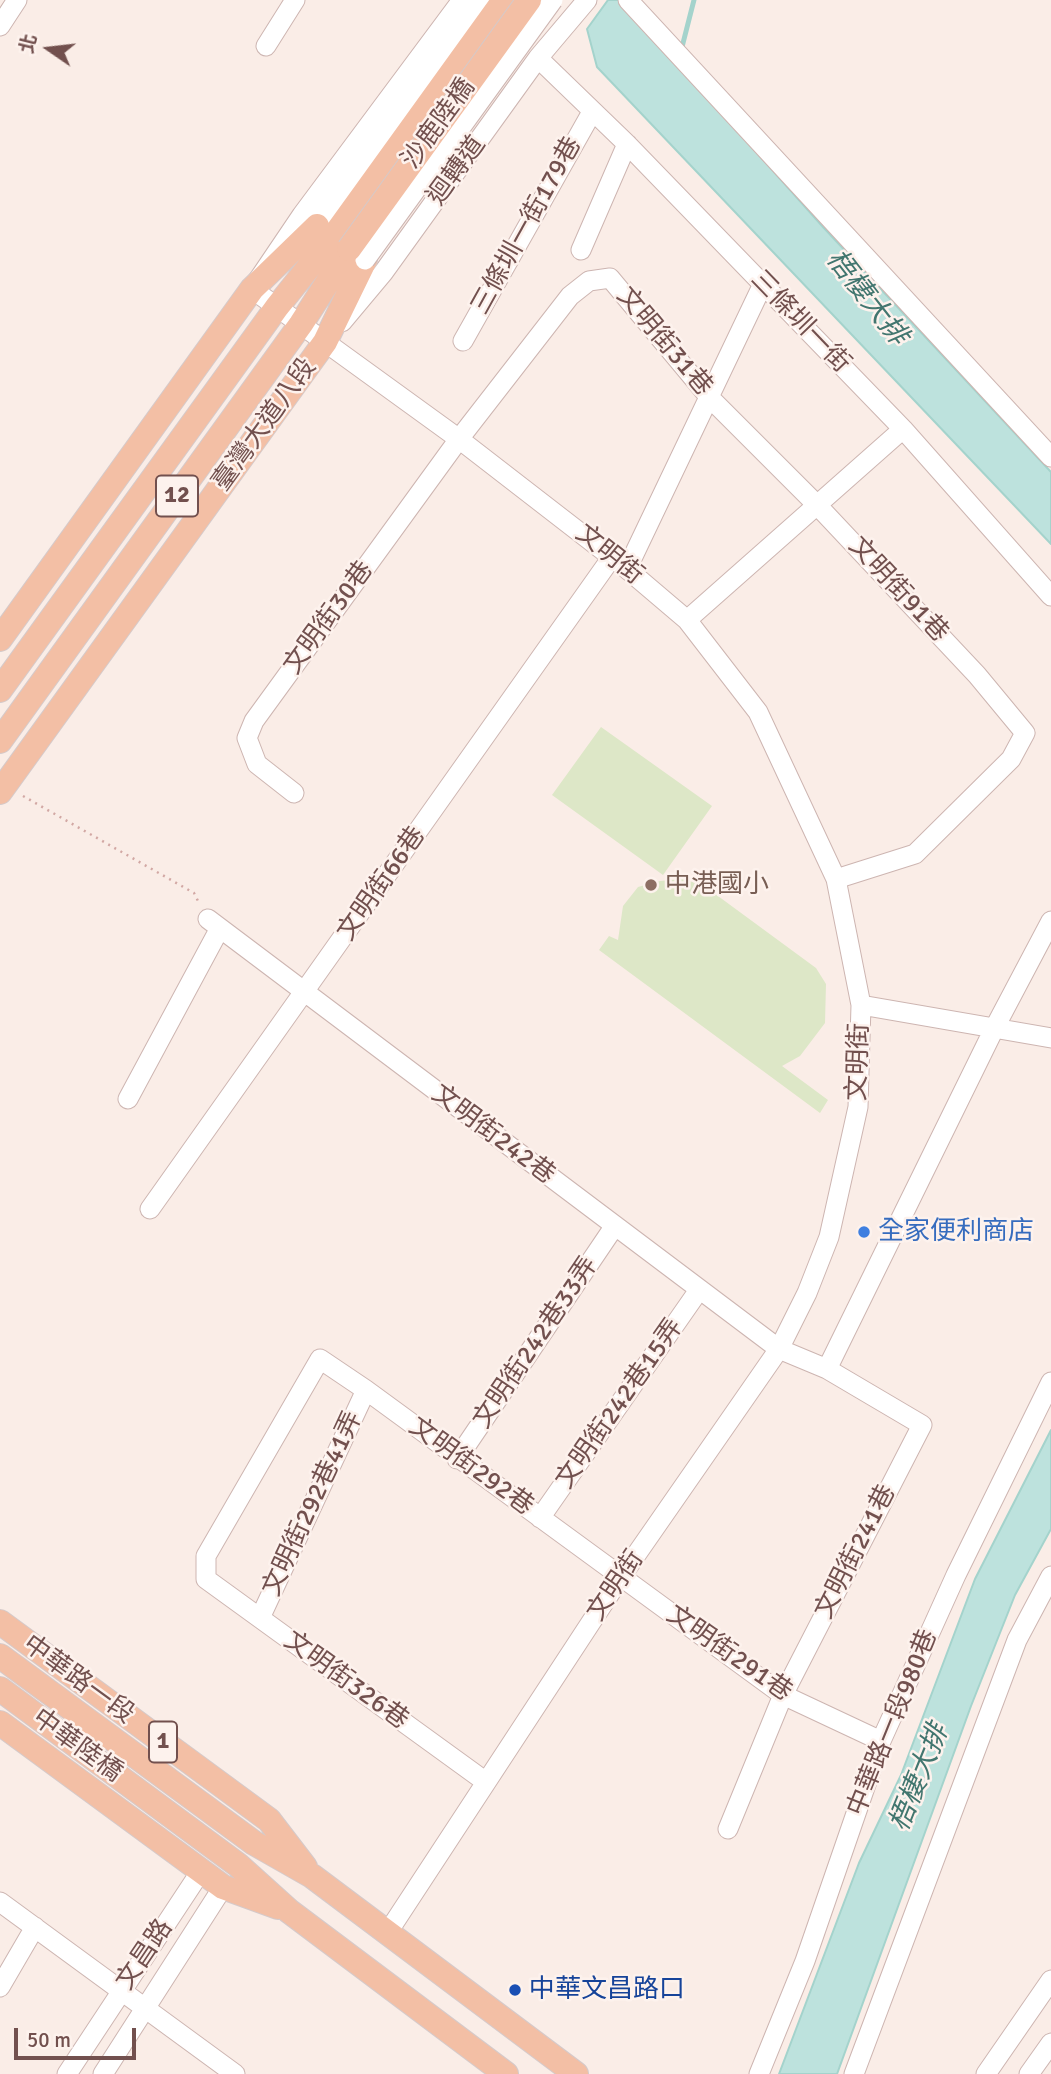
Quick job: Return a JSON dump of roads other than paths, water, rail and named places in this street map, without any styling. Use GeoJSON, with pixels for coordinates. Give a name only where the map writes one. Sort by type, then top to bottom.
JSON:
{"type":"FeatureCollection","features":[{"type":"Feature","properties":{"kind":"main road","name":"沙鹿陸橋"},"geometry":{"type":"LineString","coordinates":[[341,243],[505,0]]}},
{"type":"Feature","properties":{"kind":"main road","name":"沙鹿陸橋"},"geometry":{"type":"LineString","coordinates":[[341,243],[529,0]]}},
{"type":"Feature","properties":{"kind":"main road","name":"12"},"geometry":{"type":"LineString","coordinates":[[0,639],[252,289],[341,243]]}},
{"type":"Feature","properties":{"kind":"main road","name":"12"},"geometry":{"type":"LineString","coordinates":[[0,690],[277,307],[341,243]]}},
{"type":"Feature","properties":{"kind":"main road","name":"臺灣大道八段"},"geometry":{"type":"LineString","coordinates":[[0,741],[301,324],[341,243]]}},
{"type":"Feature","properties":{"kind":"main road","name":"臺灣大道八段"},"geometry":{"type":"LineString","coordinates":[[2,789],[325,342],[341,243]]}},
{"type":"Feature","properties":{"kind":"main road","name":"中華路一段"},"geometry":{"type":"LineString","coordinates":[[0,1622],[269,1821],[312,1876]]}},
{"type":"Feature","properties":{"kind":"main road","name":"中華陸橋"},"geometry":{"type":"LineString","coordinates":[[0,1656],[169,1780]]}},
{"type":"Feature","properties":{"kind":"main road","name":"中華陸橋"},"geometry":{"type":"LineString","coordinates":[[0,1689],[238,1865],[289,1911]]}},
{"type":"Feature","properties":{"kind":"main road","name":"1"},"geometry":{"type":"LineString","coordinates":[[0,1723],[223,1887],[289,1911],[506,2074]]}},
{"type":"Feature","properties":{"kind":"main road","name":"中華路一段"},"geometry":{"type":"LineString","coordinates":[[169,1780],[254,1843],[312,1876],[576,2074]]}},
{"type":"Feature","properties":{"kind":"street"},"geometry":{"type":"LineString","coordinates":[[0,26],[18,0]]}},
{"type":"Feature","properties":{"kind":"street"},"geometry":{"type":"LineString","coordinates":[[266,46],[295,0]]}},
{"type":"Feature","properties":{"kind":"street"},"geometry":{"type":"LineString","coordinates":[[252,289],[302,215],[462,0]]}},
{"type":"Feature","properties":{"kind":"street"},"geometry":{"type":"LineString","coordinates":[[341,243],[481,0]]}},
{"type":"Feature","properties":{"kind":"street"},"geometry":{"type":"LineString","coordinates":[[341,243],[553,0]]}},
{"type":"Feature","properties":{"kind":"street","name":"迴轉道"},"geometry":{"type":"LineString","coordinates":[[325,342],[383,273],[538,58],[587,0]]}},
{"type":"Feature","properties":{"kind":"street"},"geometry":{"type":"LineString","coordinates":[[628,0],[1051,457]]}},
{"type":"Feature","properties":{"kind":"street","name":"三條圳一街"},"geometry":{"type":"LineString","coordinates":[[538,58],[627,144],[903,429],[1051,596]]}},
{"type":"Feature","properties":{"kind":"street","name":"三條圳一街179巷"},"geometry":{"type":"LineString","coordinates":[[463,341],[592,112]]}},
{"type":"Feature","properties":{"kind":"street"},"geometry":{"type":"LineString","coordinates":[[581,250],[627,144]]}},
{"type":"Feature","properties":{"kind":"street","name":"文明街31巷"},"geometry":{"type":"LineString","coordinates":[[460,439],[570,296],[590,281],[610,278],[710,398],[818,506]]}},
{"type":"Feature","properties":{"kind":"street","name":"文明街66巷"},"geometry":{"type":"LineString","coordinates":[[150,1209],[620,563],[710,398],[763,284]]}},
{"type":"Feature","properties":{"kind":"street","name":"文明街"},"geometry":{"type":"LineString","coordinates":[[252,289],[460,439],[620,563],[687,620],[758,712],[836,879],[861,1005],[858,1107],[844,1180],[829,1237],[807,1293],[779,1349],[620,1578],[388,1932]]}},
{"type":"Feature","properties":{"kind":"street"},"geometry":{"type":"LineString","coordinates":[[687,620],[903,429]]}},
{"type":"Feature","properties":{"kind":"street","name":"文明街30巷"},"geometry":{"type":"LineString","coordinates":[[293,793],[257,764],[247,738],[254,721],[460,439]]}},
{"type":"Feature","properties":{"kind":"street","name":"文明街91巷"},"geometry":{"type":"LineString","coordinates":[[818,506],[977,675],[1025,733],[1011,759],[915,854],[836,879]]}},
{"type":"Feature","properties":{"kind":"street"},"geometry":{"type":"LineString","coordinates":[[827,1369],[995,1027],[1051,921]]}},
{"type":"Feature","properties":{"kind":"street","name":"文明街242巷"},"geometry":{"type":"LineString","coordinates":[[128,1099],[214,923],[779,1349]]}},
{"type":"Feature","properties":{"kind":"street"},"geometry":{"type":"LineString","coordinates":[[861,1005],[1051,1038]]}},
{"type":"Feature","properties":{"kind":"street","name":"文明街242巷33弄"},"geometry":{"type":"LineString","coordinates":[[457,1460],[614,1227]]}},
{"type":"Feature","properties":{"kind":"street","name":"文明街242巷15弄"},"geometry":{"type":"LineString","coordinates":[[540,1518],[699,1290]]}},
{"type":"Feature","properties":{"kind":"street","name":"文明街241巷"},"geometry":{"type":"LineString","coordinates":[[728,1829],[783,1695],[922,1425],[827,1369],[779,1349]]}},
{"type":"Feature","properties":{"kind":"street","name":"文明街292巷"},"geometry":{"type":"LineString","coordinates":[[206,1579],[206,1556],[320,1359],[620,1578]]}},
{"type":"Feature","properties":{"kind":"street","name":"中華路一段980巷"},"geometry":{"type":"LineString","coordinates":[[759,2074],[805,1961],[881,1741],[956,1575],[1051,1382]]}},
{"type":"Feature","properties":{"kind":"street","name":"文明街292巷41弄"},"geometry":{"type":"LineString","coordinates":[[260,1618],[366,1390]]}},
{"type":"Feature","properties":{"kind":"street"},"geometry":{"type":"LineString","coordinates":[[853,2074],[1017,1640],[1051,1576]]}},
{"type":"Feature","properties":{"kind":"street","name":"文明街291巷"},"geometry":{"type":"LineString","coordinates":[[620,1578],[783,1695],[881,1741]]}},
{"type":"Feature","properties":{"kind":"street","name":"文明街326巷"},"geometry":{"type":"LineString","coordinates":[[206,1579],[485,1782]]}},
{"type":"Feature","properties":{"kind":"street","name":"文昌路"},"geometry":{"type":"LineString","coordinates":[[67,2074],[201,1871]]}},
{"type":"Feature","properties":{"kind":"street","name":"文昌路"},"geometry":{"type":"LineString","coordinates":[[103,2074],[223,1887]]}},
{"type":"Feature","properties":{"kind":"street"},"geometry":{"type":"LineString","coordinates":[[0,1902],[235,2074]]}},
{"type":"Feature","properties":{"kind":"street"},"geometry":{"type":"LineString","coordinates":[[0,1987],[35,1927]]}},
{"type":"Feature","properties":{"kind":"street"},"geometry":{"type":"LineString","coordinates":[[986,2074],[1051,1980]]}},
{"type":"Feature","properties":{"kind":"street"},"geometry":{"type":"LineString","coordinates":[[1029,2074],[1051,2043]]}},
{"type":"Feature","properties":{"kind":"water","name":"梧棲大排"},"geometry":{"type":"Polygon","coordinates":[[[608,0],[621,0],[823,227],[1051,472],[1051,544],[597,67],[587,29],[608,0]]]}},
{"type":"Feature","properties":{"kind":"water","name":"梧棲大排"},"geometry":{"type":"Polygon","coordinates":[[[1051,1430],[1051,1529],[1015,1595],[971,1706],[837,2074],[779,2074],[859,1863],[901,1775],[975,1579],[1051,1430]]]}},
{"type":"Feature","properties":{"kind":"waterway"},"geometry":{"type":"LineString","coordinates":[[681,51],[694,0]]}},
{"type":"Feature","properties":{"kind":"place","name":"中港國小"},"geometry":{"type":"Point","coordinates":[651,885]}},
{"type":"Feature","properties":{"kind":"place","name":"全家便利商店"},"geometry":{"type":"Point","coordinates":[864,1232]}},
{"type":"Feature","properties":{"kind":"place","name":"中華文昌路口"},"geometry":{"type":"Point","coordinates":[515,1990]}}]}
